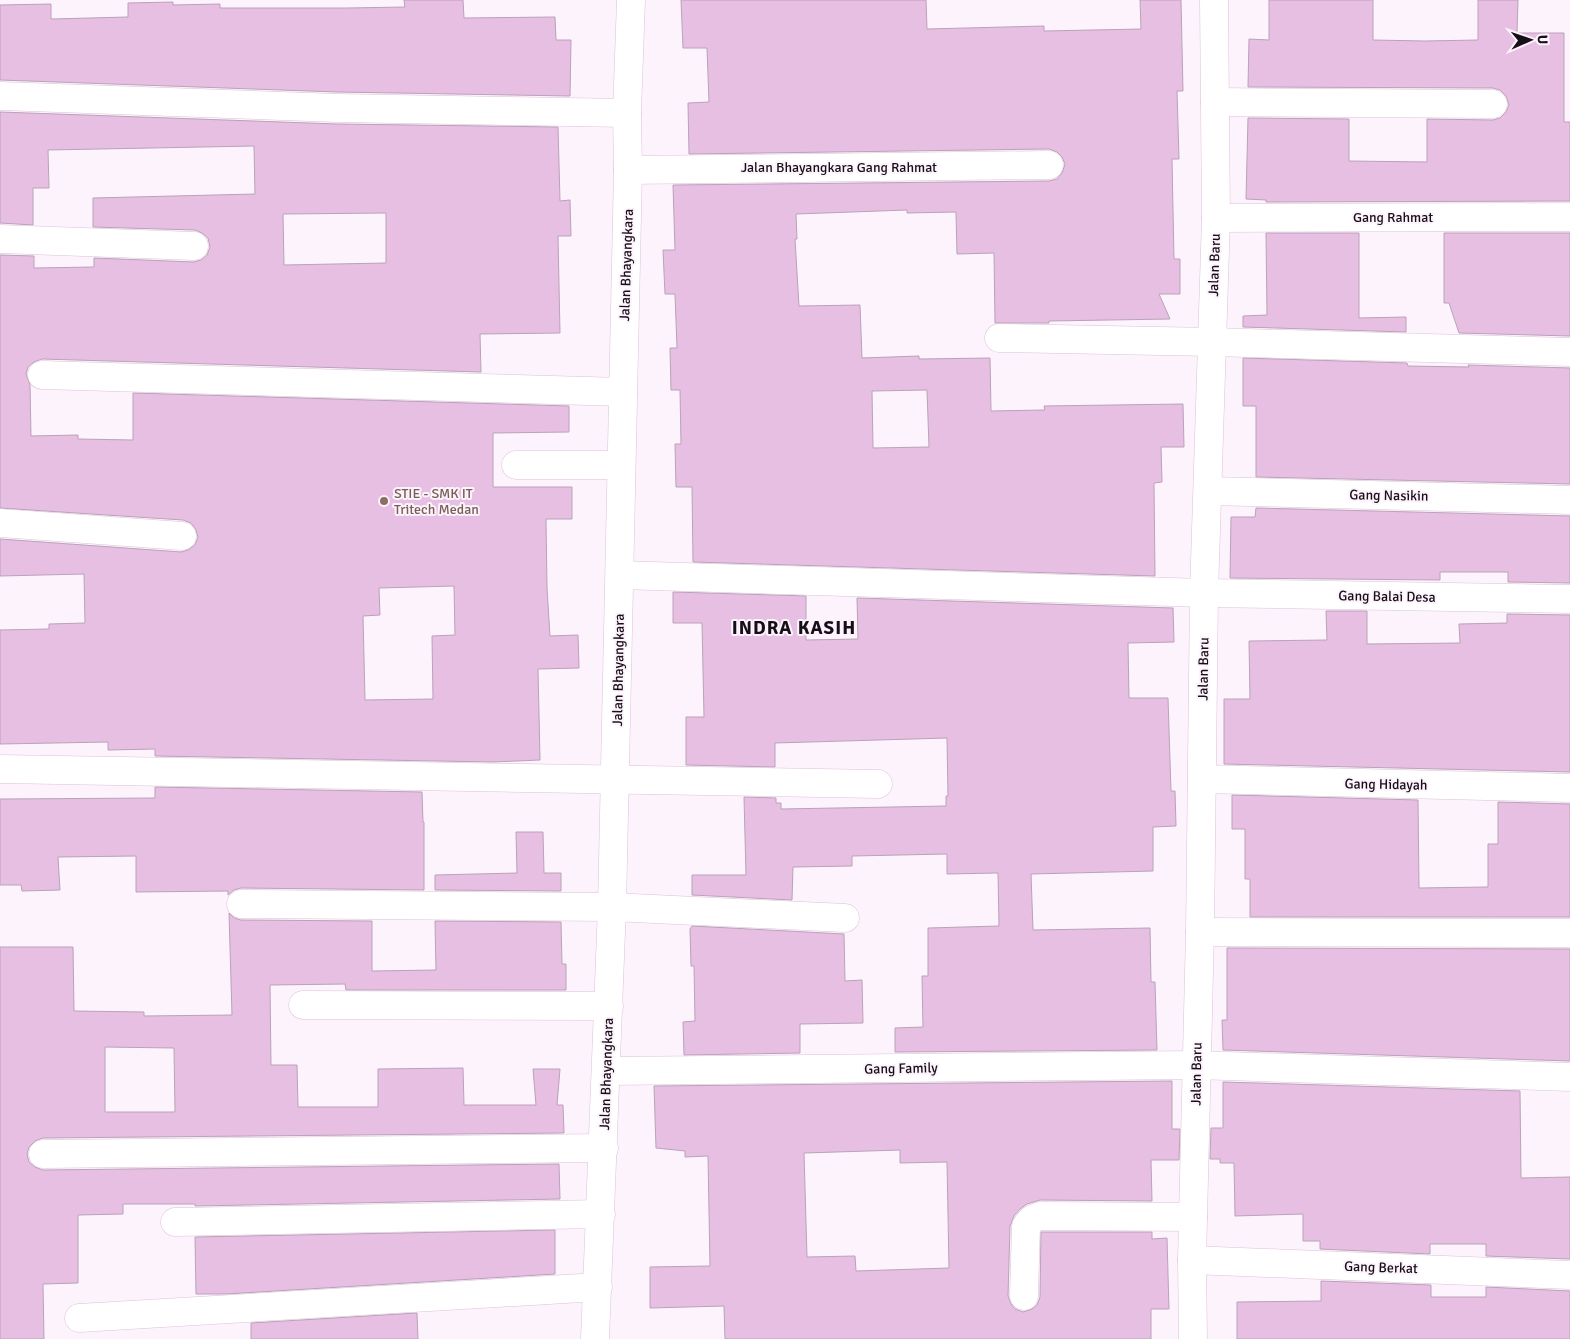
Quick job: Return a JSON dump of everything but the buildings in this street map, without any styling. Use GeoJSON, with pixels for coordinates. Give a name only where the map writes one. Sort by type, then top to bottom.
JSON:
{"type":"FeatureCollection","features":[{"type":"Feature","properties":{"kind":"street","name":"Jalan Bhayangkara"},"geometry":{"type":"LineString","coordinates":[[595,1339],[604,1148],[616,778],[631,0]]}},
{"type":"Feature","properties":{"kind":"street","name":"Jalan Baru"},"geometry":{"type":"LineString","coordinates":[[1193,1339],[1192,1260],[1200,932],[1204,593],[1216,218],[1214,0]]}},
{"type":"Feature","properties":{"kind":"street"},"geometry":{"type":"LineString","coordinates":[[0,96],[337,108],[628,113]]}},
{"type":"Feature","properties":{"kind":"street"},"geometry":{"type":"LineString","coordinates":[[1214,102],[1493,104]]}},
{"type":"Feature","properties":{"kind":"street","name":"Jalan Bhayangkara Gang Rahmat"},"geometry":{"type":"LineString","coordinates":[[628,170],[1049,165]]}},
{"type":"Feature","properties":{"kind":"street","name":"Gang Rahmat"},"geometry":{"type":"LineString","coordinates":[[1216,218],[1570,217]]}},
{"type":"Feature","properties":{"kind":"street"},"geometry":{"type":"LineString","coordinates":[[0,239],[194,246]]}},
{"type":"Feature","properties":{"kind":"street"},"geometry":{"type":"LineString","coordinates":[[999,338],[1570,352]]}},
{"type":"Feature","properties":{"kind":"street"},"geometry":{"type":"LineString","coordinates":[[42,374],[623,392]]}},
{"type":"Feature","properties":{"kind":"street"},"geometry":{"type":"LineString","coordinates":[[516,465],[622,465]]}},
{"type":"Feature","properties":{"kind":"street","name":"Gang Nasikin"},"geometry":{"type":"LineString","coordinates":[[1208,491],[1570,500]]}},
{"type":"Feature","properties":{"kind":"street"},"geometry":{"type":"LineString","coordinates":[[0,523],[182,536]]}},
{"type":"Feature","properties":{"kind":"street","name":"Gang Balai Desa"},"geometry":{"type":"LineString","coordinates":[[620,575],[1204,593],[1570,599]]}},
{"type":"Feature","properties":{"kind":"street"},"geometry":{"type":"LineString","coordinates":[[0,769],[616,778],[878,784]]}},
{"type":"Feature","properties":{"kind":"street","name":"Gang Hidayah"},"geometry":{"type":"LineString","coordinates":[[1202,779],[1570,788]]}},
{"type":"Feature","properties":{"kind":"street"},"geometry":{"type":"LineString","coordinates":[[241,904],[612,907],[845,918]]}},
{"type":"Feature","properties":{"kind":"street"},"geometry":{"type":"LineString","coordinates":[[1200,932],[1570,933]]}},
{"type":"Feature","properties":{"kind":"street"},"geometry":{"type":"LineString","coordinates":[[303,1005],[609,1006]]}},
{"type":"Feature","properties":{"kind":"street","name":"Gang Family"},"geometry":{"type":"LineString","coordinates":[[606,1071],[1196,1065],[1570,1077]]}},
{"type":"Feature","properties":{"kind":"street"},"geometry":{"type":"LineString","coordinates":[[43,1154],[604,1148]]}},
{"type":"Feature","properties":{"kind":"street"},"geometry":{"type":"LineString","coordinates":[[175,1222],[601,1214]]}},
{"type":"Feature","properties":{"kind":"street"},"geometry":{"type":"LineString","coordinates":[[1024,1296],[1026,1226],[1032,1219],[1040,1216],[1193,1218]]}},
{"type":"Feature","properties":{"kind":"street","name":"Gang Berkat"},"geometry":{"type":"LineString","coordinates":[[1192,1260],[1570,1275]]}},
{"type":"Feature","properties":{"kind":"street"},"geometry":{"type":"LineString","coordinates":[[79,1318],[598,1287]]}},
{"type":"Feature","properties":{"kind":"place","name":"STIE - SMK IT Tritech Medan"},"geometry":{"type":"Point","coordinates":[384,501]}},
{"type":"Feature","properties":{"kind":"district","name":"INDRA KASIH"},"geometry":{"type":"Point","coordinates":[794,627]}}]}
